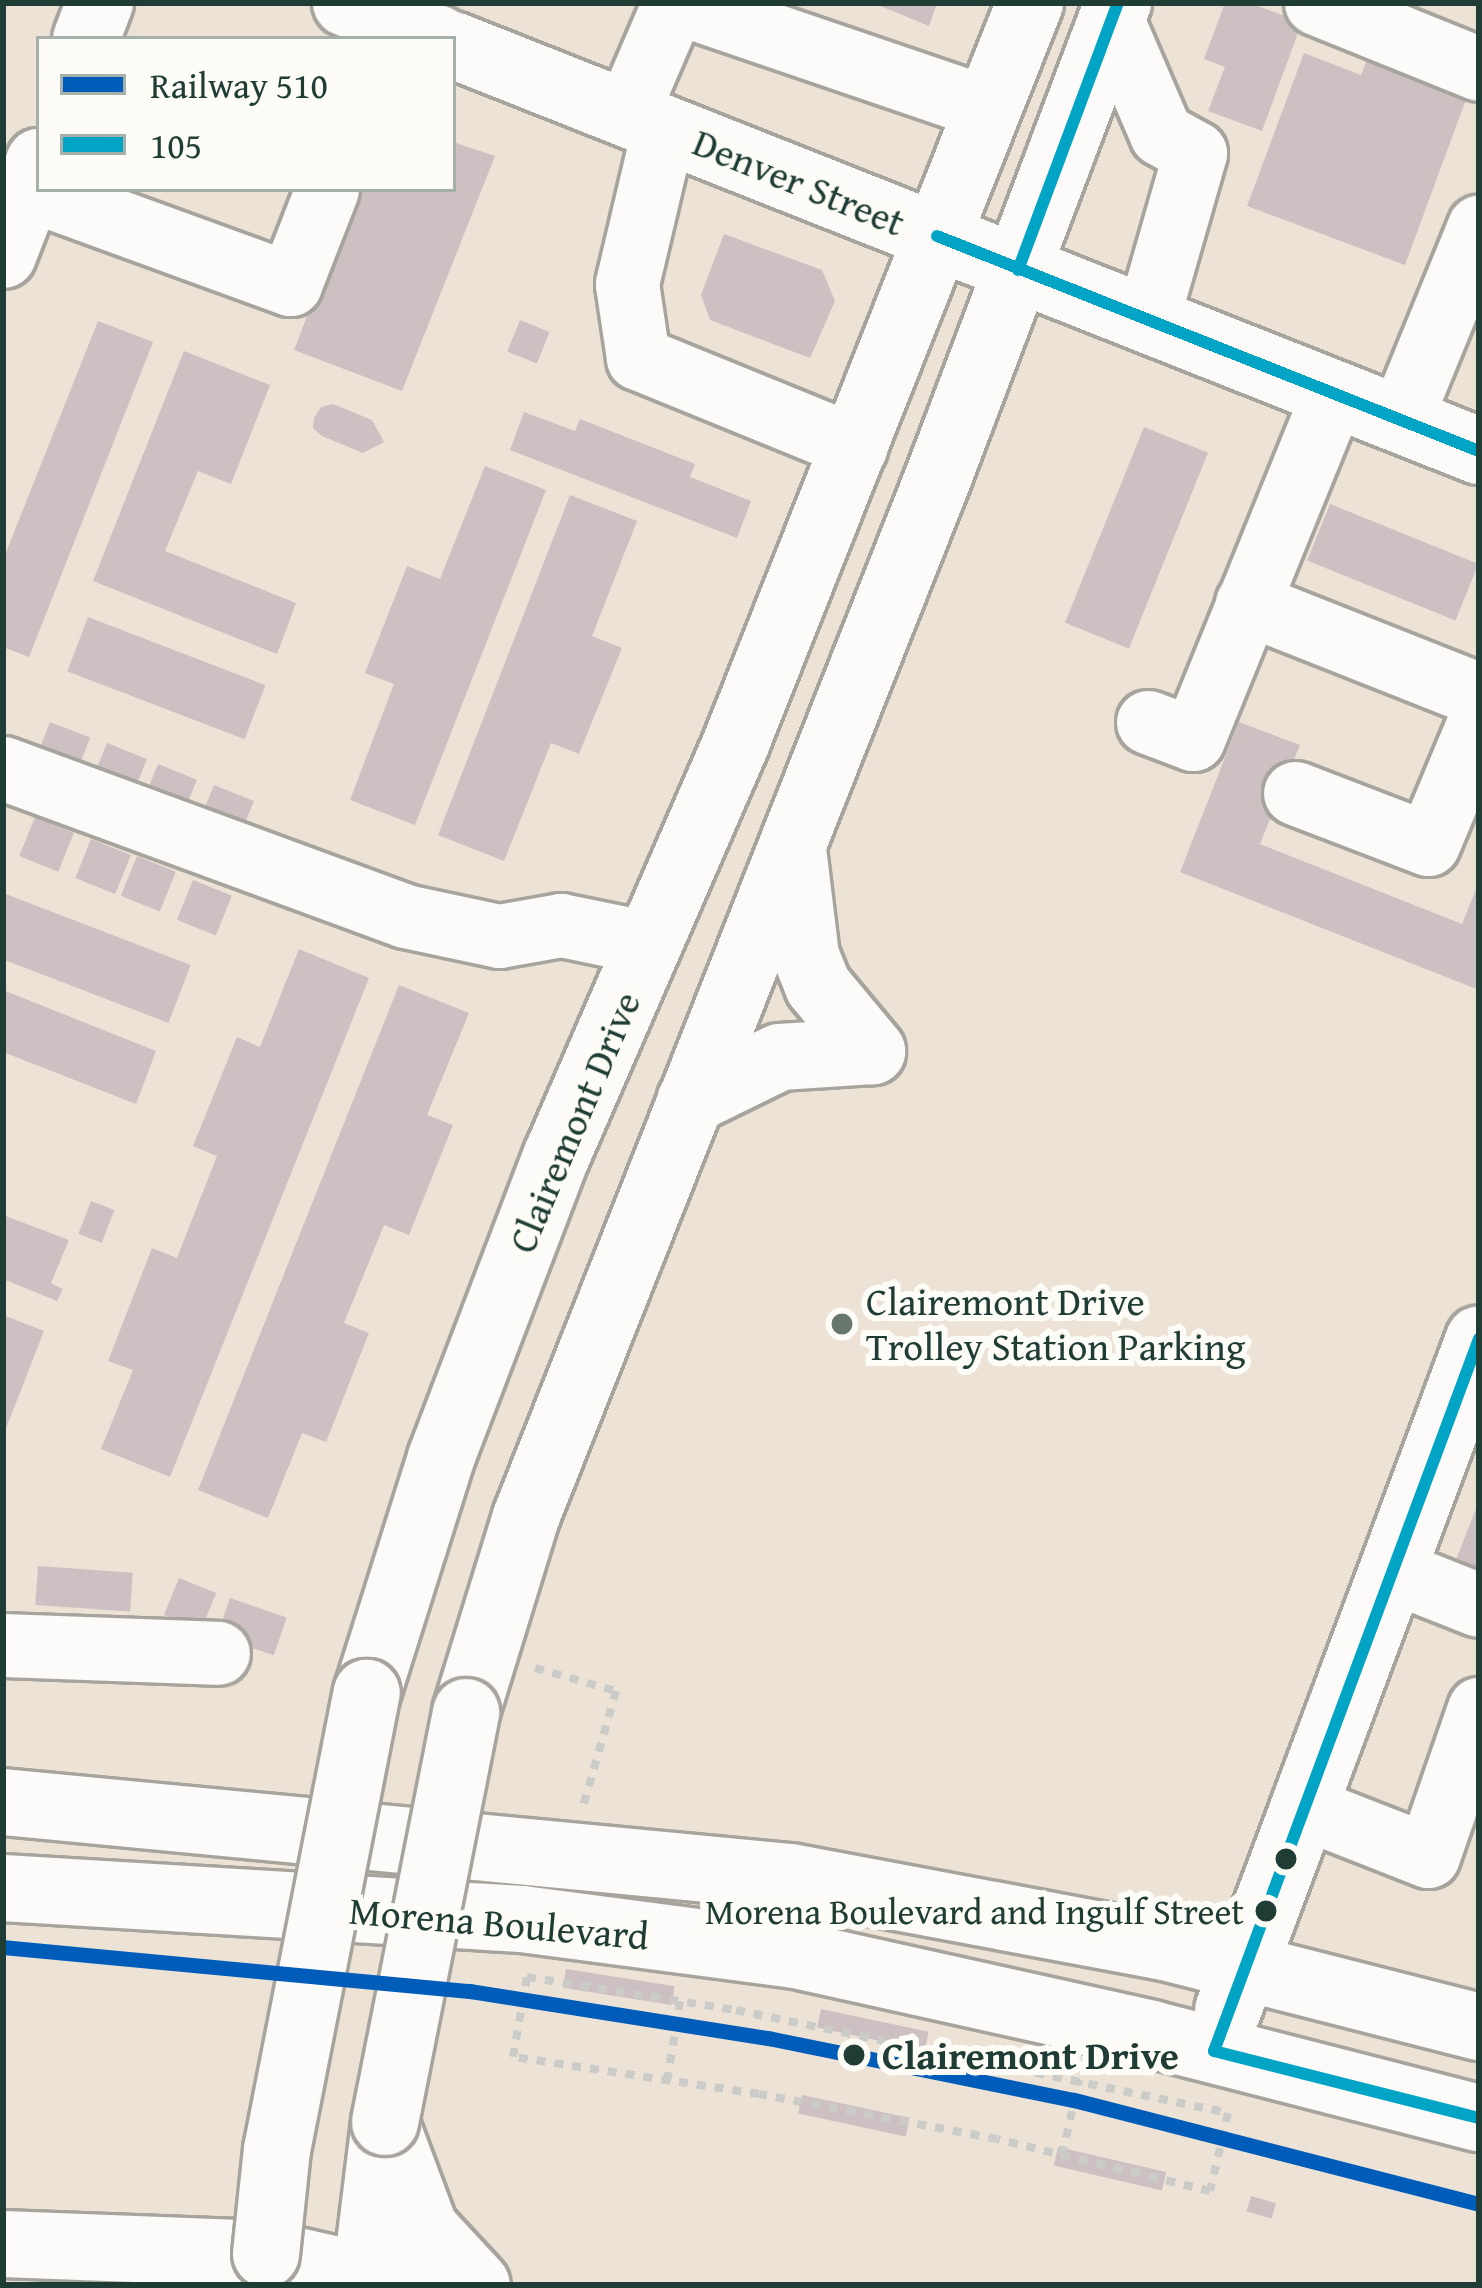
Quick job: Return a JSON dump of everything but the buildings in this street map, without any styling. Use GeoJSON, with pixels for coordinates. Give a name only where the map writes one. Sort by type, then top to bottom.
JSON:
{"type":"FeatureCollection","features":[{"type":"Feature","properties":{"kind":"main road"},"geometry":{"type":"LineString","coordinates":[[87,36],[100,3]]}},
{"type":"Feature","properties":{"kind":"main road"},"geometry":{"type":"LineString","coordinates":[[346,3],[431,36]]}},
{"type":"Feature","properties":{"kind":"main road","name":"Clairemont Drive"},"geometry":{"type":"LineString","coordinates":[[264,2270],[289,2085],[368,1693],[441,1459],[557,1155],[856,447],[1030,3]]}},
{"type":"Feature","properties":{"kind":"main road"},"geometry":{"type":"LineString","coordinates":[[3,2244],[378,2283],[385,2122],[410,1971],[466,1712],[526,1517],[1018,270],[1115,11]]}},
{"type":"Feature","properties":{"kind":"main road","name":"Denver Street"},"geometry":{"type":"LineString","coordinates":[[456,45],[1479,451]]}},
{"type":"Feature","properties":{"kind":"main road"},"geometry":{"type":"LineString","coordinates":[[3,255],[34,175]]}},
{"type":"Feature","properties":{"kind":"main road"},"geometry":{"type":"LineString","coordinates":[[690,1101],[780,1057],[872,1052],[818,986],[806,956],[792,843]]}},
{"type":"Feature","properties":{"kind":"main road"},"geometry":{"type":"LineString","coordinates":[[1214,2051],[1241,1967],[1479,1339]]}},
{"type":"Feature","properties":{"kind":"main road","name":"Morena Boulevard"},"geometry":{"type":"LineString","coordinates":[[3,1802],[790,1876],[1166,1947],[1479,2027]]}},
{"type":"Feature","properties":{"kind":"main road","name":"Morena Boulevard"},"geometry":{"type":"LineString","coordinates":[[3,1888],[522,1919],[796,1955],[917,1978],[1479,2119]]}},
{"type":"Feature","properties":{"kind":"main road"},"geometry":{"type":"LineString","coordinates":[[385,2122],[425,2229],[477,2285]]}},
{"type":"Feature","properties":{"kind":"lane"},"geometry":{"type":"LineString","coordinates":[[856,447],[638,358],[627,284],[646,120],[676,3],[780,19],[988,108]]}},
{"type":"Feature","properties":{"kind":"lane"},"geometry":{"type":"LineString","coordinates":[[1316,3],[1421,22],[1479,69]]}},
{"type":"Feature","properties":{"kind":"lane"},"geometry":{"type":"LineString","coordinates":[[1115,11],[1161,134],[1195,153],[1147,320]]}},
{"type":"Feature","properties":{"kind":"lane"},"geometry":{"type":"LineString","coordinates":[[74,192],[290,284],[327,192]]}},
{"type":"Feature","properties":{"kind":"lane"},"geometry":{"type":"LineString","coordinates":[[1400,420],[1479,226]]}},
{"type":"Feature","properties":{"kind":"lane"},"geometry":{"type":"LineString","coordinates":[[1148,722],[1192,739],[1333,394]]}},
{"type":"Feature","properties":{"kind":"lane"},"geometry":{"type":"LineString","coordinates":[[1247,603],[1479,695]]}},
{"type":"Feature","properties":{"kind":"lane"},"geometry":{"type":"LineString","coordinates":[[1295,793],[1428,844],[1479,722]]}},
{"type":"Feature","properties":{"kind":"lane"},"geometry":{"type":"LineString","coordinates":[[3,769],[405,916],[499,936],[561,925],[650,943]]}},
{"type":"Feature","properties":{"kind":"lane"},"geometry":{"type":"LineString","coordinates":[[1393,1571],[1479,1605]]}},
{"type":"Feature","properties":{"kind":"lane"},"geometry":{"type":"LineString","coordinates":[[3,1645],[218,1653]]}},
{"type":"Feature","properties":{"kind":"lane"},"geometry":{"type":"LineString","coordinates":[[1303,1807],[1428,1856],[1479,1709]]}},
{"type":"Feature","properties":{"kind":"path"},"geometry":{"type":"LineString","coordinates":[[535,1667],[616,1691],[579,1820],[576,1856]]}},
{"type":"Feature","properties":{"kind":"path"},"geometry":{"type":"LineString","coordinates":[[527,1977],[680,2001],[1079,2080],[1228,2113],[1210,2191],[1061,2155],[513,2057],[527,1977]]}},
{"type":"Feature","properties":{"kind":"path"},"geometry":{"type":"LineString","coordinates":[[667,2081],[680,2001]]}},
{"type":"Feature","properties":{"kind":"path"},"geometry":{"type":"LineString","coordinates":[[1061,2155],[1079,2080]]}},
{"type":"Feature","properties":{"kind":"rail line","name":"510"},"geometry":{"type":"LineString","coordinates":[[3,1947],[470,1991],[768,2038],[1074,2100],[1479,2204]]}},
{"type":"Feature","properties":{"kind":"transit line","name":"105"},"geometry":{"type":"LineString","coordinates":[[1018,270],[1118,3]]}},
{"type":"Feature","properties":{"kind":"transit line","name":"105"},"geometry":{"type":"LineString","coordinates":[[937,236],[1479,451]]}},
{"type":"Feature","properties":{"kind":"transit line","name":"105"},"geometry":{"type":"LineString","coordinates":[[1214,2051],[1479,1339]]}},
{"type":"Feature","properties":{"kind":"transit line","name":"105"},"geometry":{"type":"LineString","coordinates":[[1214,2051],[1479,2118]]}},
{"type":"Feature","properties":{"kind":"place","name":"Clairemont Drive Trolley Station Parking"},"geometry":{"type":"Point","coordinates":[842,1324]}},
{"type":"Feature","properties":{"kind":"place","name":"Morena Boulevard and Ingulf Street"},"geometry":{"type":"Point","coordinates":[1266,1911]}},
{"type":"Feature","properties":{"kind":"place","name":"Clairemont Drive"},"geometry":{"type":"Point","coordinates":[854,2055]}}]}
